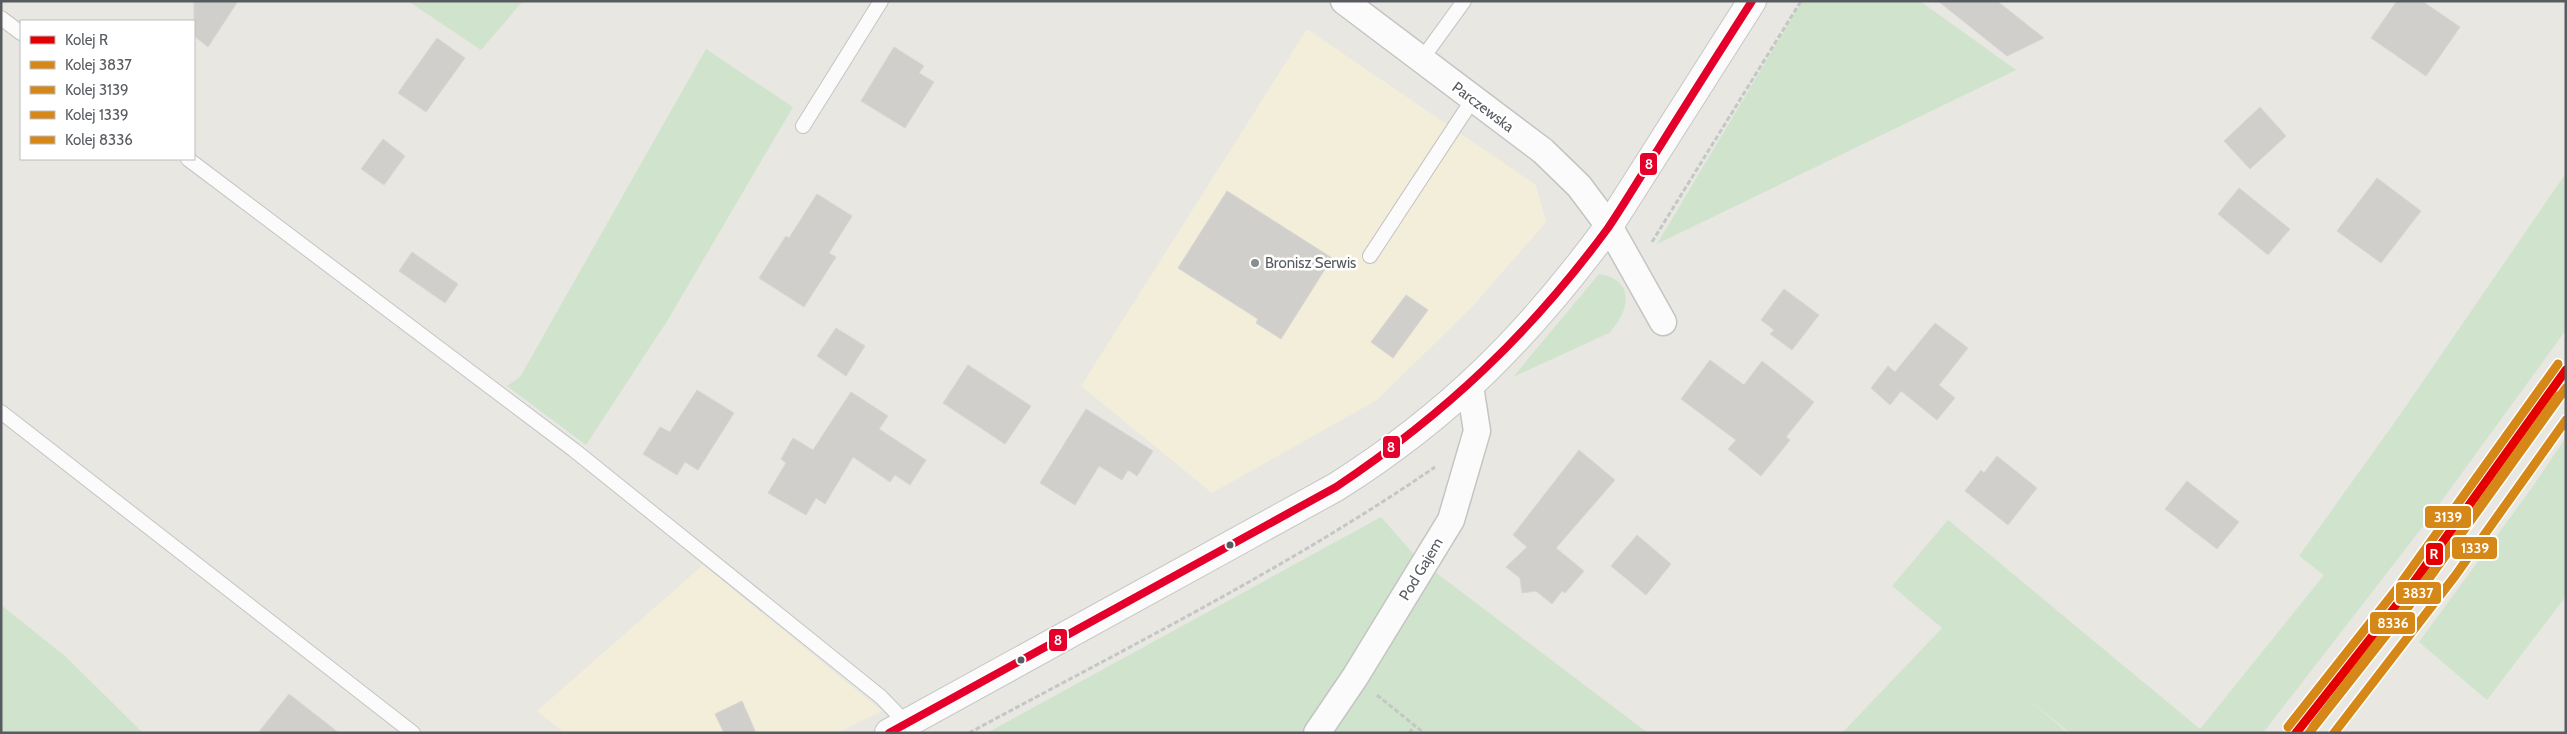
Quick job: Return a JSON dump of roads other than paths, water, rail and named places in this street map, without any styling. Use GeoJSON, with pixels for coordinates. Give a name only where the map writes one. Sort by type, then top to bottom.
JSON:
{"type":"FeatureCollection","features":[{"type":"Feature","properties":{"kind":"street","name":"Parczewska"},"geometry":{"type":"LineString","coordinates":[[1344,1],[1543,151],[1579,186],[1609,226],[1664,322]]}},
{"type":"Feature","properties":{"kind":"street"},"geometry":{"type":"LineString","coordinates":[[897,728],[1336,488],[1384,456],[1443,411],[1535,320],[1609,226],[1752,1]]}},
{"type":"Feature","properties":{"kind":"street","name":"Pod Gajem"},"geometry":{"type":"LineString","coordinates":[[1317,733],[1355,677],[1451,520],[1477,431],[1470,386]]}},
{"type":"Feature","properties":{"kind":"lane"},"geometry":{"type":"LineString","coordinates":[[803,126],[881,1]]}},
{"type":"Feature","properties":{"kind":"lane"},"geometry":{"type":"LineString","coordinates":[[1422,60],[1464,1]]}},
{"type":"Feature","properties":{"kind":"lane"},"geometry":{"type":"LineString","coordinates":[[1,18],[20,32]]}},
{"type":"Feature","properties":{"kind":"lane"},"geometry":{"type":"LineString","coordinates":[[1370,256],[1473,100]]}},
{"type":"Feature","properties":{"kind":"lane"},"geometry":{"type":"LineString","coordinates":[[189,160],[574,450],[881,697],[897,728]]}},
{"type":"Feature","properties":{"kind":"lane"},"geometry":{"type":"LineString","coordinates":[[1,412],[412,733]]}},
{"type":"Feature","properties":{"kind":"rail line","name":"3139"},"geometry":{"type":"LineString","coordinates":[[2288,727],[2396,590],[2558,364]]}},
{"type":"Feature","properties":{"kind":"rail line","name":"R"},"geometry":{"type":"LineString","coordinates":[[2296,733],[2404,596],[2566,370]]}},
{"type":"Feature","properties":{"kind":"rail line","name":"3837"},"geometry":{"type":"LineString","coordinates":[[2309,733],[2412,602],[2566,388]]}},
{"type":"Feature","properties":{"kind":"rail line","name":"8336"},"geometry":{"type":"LineString","coordinates":[[2313,727],[2438,564],[2558,396]]}},
{"type":"Feature","properties":{"kind":"rail line","name":"1339"},"geometry":{"type":"LineString","coordinates":[[2334,733],[2455,576],[2566,420]]}},
{"type":"Feature","properties":{"kind":"place","name":"Bronisz Serwis"},"geometry":{"type":"Point","coordinates":[1255,263]}}]}
